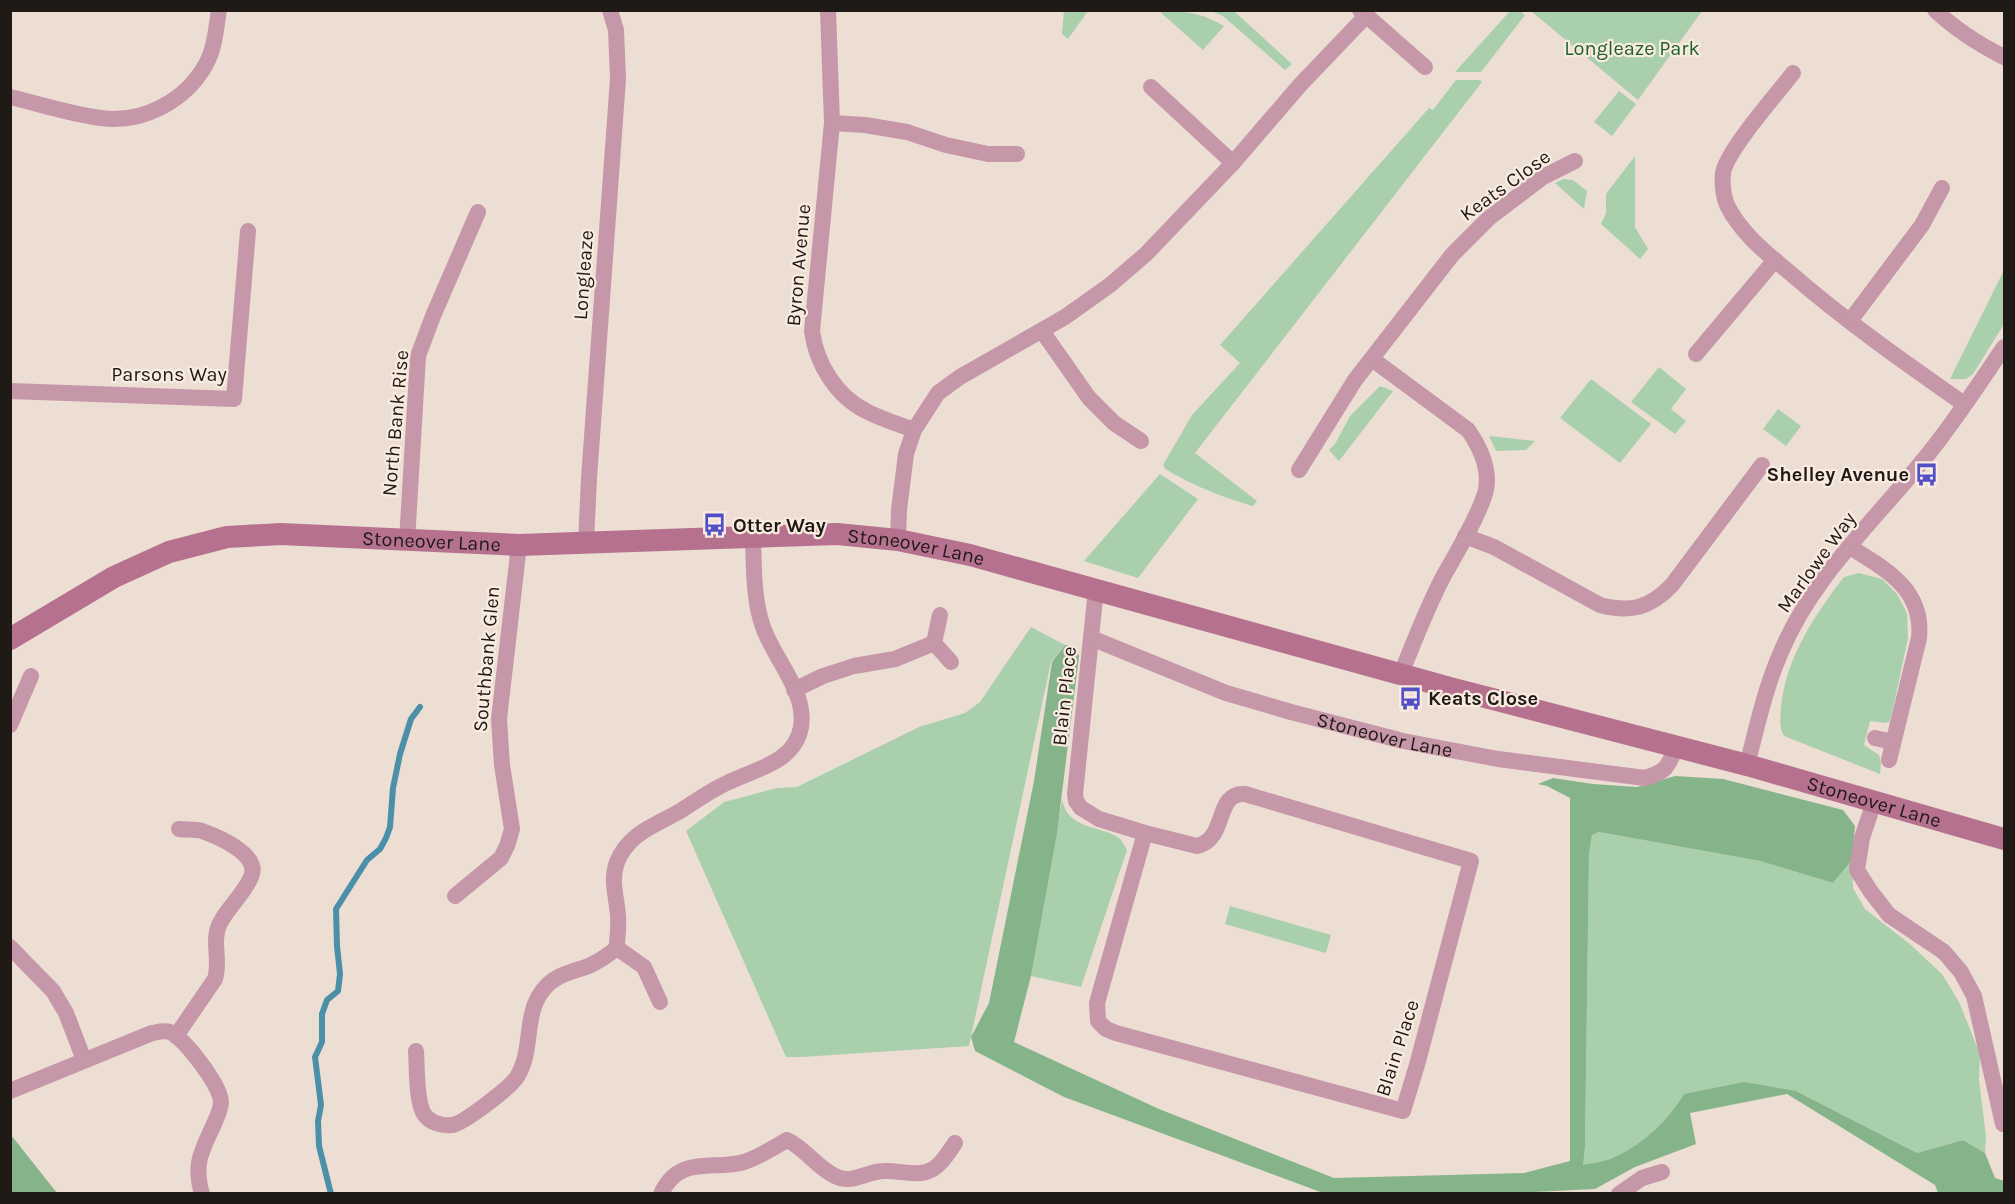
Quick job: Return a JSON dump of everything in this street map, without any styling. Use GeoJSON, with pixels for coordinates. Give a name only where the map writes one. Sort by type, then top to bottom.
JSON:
{"type":"FeatureCollection","features":[{"type":"Feature","properties":{"kind":"street"},"geometry":{"type":"LineString","coordinates":[[10,98],[102,118],[131,119],[154,111],[182,92],[207,63],[219,10]]}},
{"type":"Feature","properties":{"kind":"street","name":"Longleaze"},"geometry":{"type":"LineString","coordinates":[[586,543],[618,79],[616,30],[610,10]]}},
{"type":"Feature","properties":{"kind":"street","name":"Byron Avenue"},"geometry":{"type":"LineString","coordinates":[[828,10],[832,123],[812,332],[814,345],[825,371],[835,386],[848,398],[864,410],[914,430]]}},
{"type":"Feature","properties":{"kind":"street"},"geometry":{"type":"LineString","coordinates":[[1935,10],[1962,32],[2004,57]]}},
{"type":"Feature","properties":{"kind":"street"},"geometry":{"type":"LineString","coordinates":[[898,540],[906,454],[914,430],[930,404],[948,385],[1042,331],[1089,300],[1140,260],[1233,163],[1363,13],[1425,67]]}},
{"type":"Feature","properties":{"kind":"street"},"geometry":{"type":"LineString","coordinates":[[1793,73],[1726,160],[1724,197],[1728,206],[1752,238],[1775,260],[1914,370],[1964,404]]}},
{"type":"Feature","properties":{"kind":"street"},"geometry":{"type":"LineString","coordinates":[[1151,87],[1233,163]]}},
{"type":"Feature","properties":{"kind":"street"},"geometry":{"type":"LineString","coordinates":[[832,123],[865,125],[907,132],[946,145],[988,154],[1017,154]]}},
{"type":"Feature","properties":{"kind":"street","name":"Keats Close"},"geometry":{"type":"LineString","coordinates":[[1299,470],[1355,380],[1468,237],[1543,177],[1575,160]]}},
{"type":"Feature","properties":{"kind":"street"},"geometry":{"type":"LineString","coordinates":[[1850,321],[1922,225],[1942,188]]}},
{"type":"Feature","properties":{"kind":"street","name":"North Bank Rise"},"geometry":{"type":"LineString","coordinates":[[407,541],[418,356],[478,212]]}},
{"type":"Feature","properties":{"kind":"street","name":"Parsons Way"},"geometry":{"type":"LineString","coordinates":[[10,391],[234,399],[248,231]]}},
{"type":"Feature","properties":{"kind":"street"},"geometry":{"type":"LineString","coordinates":[[1696,354],[1775,260]]}},
{"type":"Feature","properties":{"kind":"street"},"geometry":{"type":"LineString","coordinates":[[1042,331],[1070,373],[1100,410],[1114,423],[1141,441]]}},
{"type":"Feature","properties":{"kind":"street","name":"Marlowe Way"},"geometry":{"type":"LineString","coordinates":[[1747,765],[1768,688],[1781,651],[1809,600],[1850,547],[1934,448],[2004,347]]}},
{"type":"Feature","properties":{"kind":"street"},"geometry":{"type":"LineString","coordinates":[[1372,359],[1468,430],[1478,444],[1486,472],[1486,490],[1430,604],[1401,674]]}},
{"type":"Feature","properties":{"kind":"street"},"geometry":{"type":"LineString","coordinates":[[1465,536],[1494,547],[1600,605],[1617,610],[1631,610],[1660,598],[1672,585],[1762,465]]}},
{"type":"Feature","properties":{"kind":"street","name":"Stoneover Lane"},"geometry":{"type":"LineString","coordinates":[[10,639],[114,577],[170,552],[209,540],[236,536],[280,534],[519,545],[827,534],[898,540],[970,555],[1096,589],[1401,674],[1747,765],[2004,839]]}},
{"type":"Feature","properties":{"kind":"street"},"geometry":{"type":"LineString","coordinates":[[617,948],[618,918],[614,878],[617,861],[623,850],[638,833],[650,826],[679,812],[728,782],[775,762],[793,748],[798,739],[802,718],[794,690],[762,625],[758,608],[753,537]]}},
{"type":"Feature","properties":{"kind":"street","name":"Southbank Glen"},"geometry":{"type":"LineString","coordinates":[[456,896],[501,858],[512,829],[501,765],[500,718],[519,545]]}},
{"type":"Feature","properties":{"kind":"street"},"geometry":{"type":"LineString","coordinates":[[1850,547],[1895,577],[1911,598],[1920,621],[1919,638],[1889,760]]}},
{"type":"Feature","properties":{"kind":"street","name":"Blain Place"},"geometry":{"type":"LineString","coordinates":[[1096,589],[1075,794],[1076,801],[1091,816],[1197,846],[1204,844],[1218,828],[1226,802],[1237,793],[1472,861],[1403,1111],[1116,1033],[1106,1029],[1098,1021],[1097,1003],[1145,833]]}},
{"type":"Feature","properties":{"kind":"street"},"geometry":{"type":"LineString","coordinates":[[934,643],[940,615]]}},
{"type":"Feature","properties":{"kind":"street","name":"Stoneover Lane"},"geometry":{"type":"LineString","coordinates":[[1091,638],[1226,693],[1257,703],[1403,741],[1477,756],[1645,778],[1665,770],[1676,747]]}},
{"type":"Feature","properties":{"kind":"street"},"geometry":{"type":"LineString","coordinates":[[794,690],[823,676],[854,666],[895,658],[934,643]]}},
{"type":"Feature","properties":{"kind":"street"},"geometry":{"type":"LineString","coordinates":[[934,643],[951,662]]}},
{"type":"Feature","properties":{"kind":"street"},"geometry":{"type":"LineString","coordinates":[[10,725],[31,676]]}},
{"type":"Feature","properties":{"kind":"street"},"geometry":{"type":"LineString","coordinates":[[1875,738],[1893,742]]}},
{"type":"Feature","properties":{"kind":"street"},"geometry":{"type":"LineString","coordinates":[[1874,802],[1862,838],[1857,870],[1870,892],[1889,915],[1944,952],[1961,972],[1974,996],[2003,1124]]}},
{"type":"Feature","properties":{"kind":"street"},"geometry":{"type":"LineString","coordinates":[[176,1036],[215,979],[218,970],[216,933],[220,922],[253,875],[253,867],[247,855],[222,840],[200,831],[179,829]]}},
{"type":"Feature","properties":{"kind":"street"},"geometry":{"type":"LineString","coordinates":[[10,947],[53,991],[66,1013],[84,1060]]}},
{"type":"Feature","properties":{"kind":"street"},"geometry":{"type":"LineString","coordinates":[[617,948],[644,967],[660,1002]]}},
{"type":"Feature","properties":{"kind":"street"},"geometry":{"type":"LineString","coordinates":[[416,1051],[423,1113],[430,1121],[441,1125],[454,1125],[504,1090],[516,1078],[523,1066],[535,1002],[543,990],[563,974],[588,967],[617,948]]}},
{"type":"Feature","properties":{"kind":"street"},"geometry":{"type":"LineString","coordinates":[[10,1091],[152,1033],[169,1032],[194,1055],[211,1077],[218,1090],[221,1103],[219,1114],[200,1150],[198,1180],[202,1194]]}},
{"type":"Feature","properties":{"kind":"street"},"geometry":{"type":"LineString","coordinates":[[661,1194],[669,1180],[679,1172],[707,1164],[734,1164],[745,1161],[786,1140],[798,1144],[828,1172],[843,1179],[858,1178],[883,1171],[912,1174],[927,1172],[935,1167],[955,1143]]}},
{"type":"Feature","properties":{"kind":"street"},"geometry":{"type":"LineString","coordinates":[[1619,1194],[1642,1178],[1662,1172]]}},
{"type":"Feature","properties":{"kind":"green space"},"geometry":{"type":"Polygon","coordinates":[[[1064,10],[1088,11],[1068,39],[1062,34],[1064,10]]]}},
{"type":"Feature","properties":{"kind":"green space"},"geometry":{"type":"Polygon","coordinates":[[[1511,10],[1520,11],[1525,15],[1481,72],[1455,72],[1511,10]]]}},
{"type":"Feature","properties":{"kind":"green space"},"geometry":{"type":"Polygon","coordinates":[[[1159,11],[1193,14],[1209,18],[1224,26],[1203,50],[1159,11]]]}},
{"type":"Feature","properties":{"kind":"green space"},"geometry":{"type":"Polygon","coordinates":[[[1211,11],[1236,11],[1292,64],[1285,70],[1223,16],[1211,11]]]}},
{"type":"Feature","properties":{"kind":"green space","name":"Longleaze Park"},"geometry":{"type":"Polygon","coordinates":[[[1531,11],[1702,11],[1638,100],[1531,11]]]}},
{"type":"Feature","properties":{"kind":"green space"},"geometry":{"type":"Polygon","coordinates":[[[1456,80],[1480,80],[1482,82],[1195,453],[1257,501],[1253,506],[1230,499],[1197,486],[1165,469],[1163,465],[1192,415],[1240,363],[1220,345],[1429,108],[1433,110],[1456,80]]]}},
{"type":"Feature","properties":{"kind":"green space"},"geometry":{"type":"Polygon","coordinates":[[[1619,91],[1636,104],[1612,136],[1594,122],[1619,91]]]}},
{"type":"Feature","properties":{"kind":"green space"},"geometry":{"type":"Polygon","coordinates":[[[1635,156],[1635,227],[1648,249],[1640,259],[1601,224],[1606,213],[1606,194],[1635,156]]]}},
{"type":"Feature","properties":{"kind":"green space"},"geometry":{"type":"Polygon","coordinates":[[[1563,179],[1573,180],[1587,191],[1584,209],[1555,183],[1563,179]]]}},
{"type":"Feature","properties":{"kind":"green space"},"geometry":{"type":"Polygon","coordinates":[[[2004,270],[2004,324],[1973,374],[1966,379],[1950,379],[2004,270]]]}},
{"type":"Feature","properties":{"kind":"green space"},"geometry":{"type":"Polygon","coordinates":[[[1659,367],[1686,389],[1671,409],[1686,421],[1675,434],[1631,402],[1659,367]]]}},
{"type":"Feature","properties":{"kind":"green space"},"geometry":{"type":"Polygon","coordinates":[[[1591,379],[1651,424],[1620,463],[1560,418],[1591,379]]]}},
{"type":"Feature","properties":{"kind":"green space"},"geometry":{"type":"Polygon","coordinates":[[[1380,386],[1393,391],[1339,461],[1329,450],[1335,444],[1350,416],[1380,386]]]}},
{"type":"Feature","properties":{"kind":"green space"},"geometry":{"type":"Polygon","coordinates":[[[1778,409],[1801,426],[1786,446],[1763,429],[1778,409]]]}},
{"type":"Feature","properties":{"kind":"green space"},"geometry":{"type":"Polygon","coordinates":[[[1489,436],[1535,441],[1526,450],[1496,451],[1489,436]]]}},
{"type":"Feature","properties":{"kind":"green space"},"geometry":{"type":"Polygon","coordinates":[[[1160,474],[1198,499],[1138,578],[1084,561],[1160,474]]]}},
{"type":"Feature","properties":{"kind":"green space"},"geometry":{"type":"Polygon","coordinates":[[[1859,573],[1882,579],[1897,594],[1907,613],[1908,638],[1891,718],[1889,722],[1884,723],[1870,721],[1864,745],[1879,755],[1880,774],[1784,736],[1780,723],[1788,673],[1803,639],[1822,607],[1844,577],[1859,573]]]}},
{"type":"Feature","properties":{"kind":"green space"},"geometry":{"type":"Polygon","coordinates":[[[1031,627],[1065,645],[1051,662],[969,1046],[786,1057],[686,831],[724,802],[777,788],[797,787],[919,727],[965,713],[980,702],[1031,627]]]}},
{"type":"Feature","properties":{"kind":"green space"},"geometry":{"type":"Polygon","coordinates":[[[1065,645],[1075,646],[1079,656],[1057,833],[1031,976],[1014,1042],[1159,1109],[1334,1178],[1524,1173],[1570,1161],[1570,798],[1538,784],[1553,778],[1637,787],[1675,776],[1723,779],[1843,810],[1855,826],[1852,860],[1833,883],[1760,861],[1599,832],[1592,835],[1589,854],[1583,1165],[1611,1159],[1636,1145],[1663,1122],[1684,1094],[1744,1082],[1796,1091],[1917,1153],[1963,1140],[1985,1153],[1995,1178],[2004,1181],[2004,1193],[1938,1193],[1935,1185],[1787,1094],[1690,1113],[1696,1144],[1635,1167],[1595,1189],[1492,1194],[1323,1193],[1064,1097],[975,1051],[971,1037],[989,1003],[1034,781],[1052,662],[1065,645]]]}},
{"type":"Feature","properties":{"kind":"green space"},"geometry":{"type":"Polygon","coordinates":[[[1062,800],[1066,810],[1077,822],[1119,838],[1127,850],[1081,987],[1031,976],[1062,800]]]}},
{"type":"Feature","properties":{"kind":"green space"},"geometry":{"type":"Polygon","coordinates":[[[1599,832],[1760,861],[1833,883],[1852,860],[1853,888],[1865,909],[1911,945],[1942,974],[1959,1002],[1980,1054],[1979,1080],[1986,1137],[1985,1153],[1963,1140],[1917,1153],[1796,1091],[1684,1094],[1663,1122],[1636,1146],[1607,1161],[1582,1166],[1585,1147],[1589,854],[1592,835],[1599,832]]]}},
{"type":"Feature","properties":{"kind":"green space"},"geometry":{"type":"Polygon","coordinates":[[[1230,906],[1331,935],[1326,953],[1225,924],[1230,906]]]}},
{"type":"Feature","properties":{"kind":"green space"},"geometry":{"type":"Polygon","coordinates":[[[11,1135],[57,1193],[11,1193],[11,1135]]]}},
{"type":"Feature","properties":{"kind":"waterway"},"geometry":{"type":"LineString","coordinates":[[331,1194],[319,1146],[318,1121],[321,1105],[315,1057],[322,1042],[322,1014],[327,1000],[338,991],[340,974],[336,909],[367,860],[380,849],[386,838],[390,827],[393,788],[400,754],[411,719],[420,707]]}},
{"type":"Feature","properties":{"kind":"place","name":"Shelley Avenue"},"geometry":{"type":"Point","coordinates":[1927,474]}},
{"type":"Feature","properties":{"kind":"place","name":"Otter Way"},"geometry":{"type":"Point","coordinates":[715,525]}},
{"type":"Feature","properties":{"kind":"place","name":"Keats Close"},"geometry":{"type":"Point","coordinates":[1410,698]}}]}
